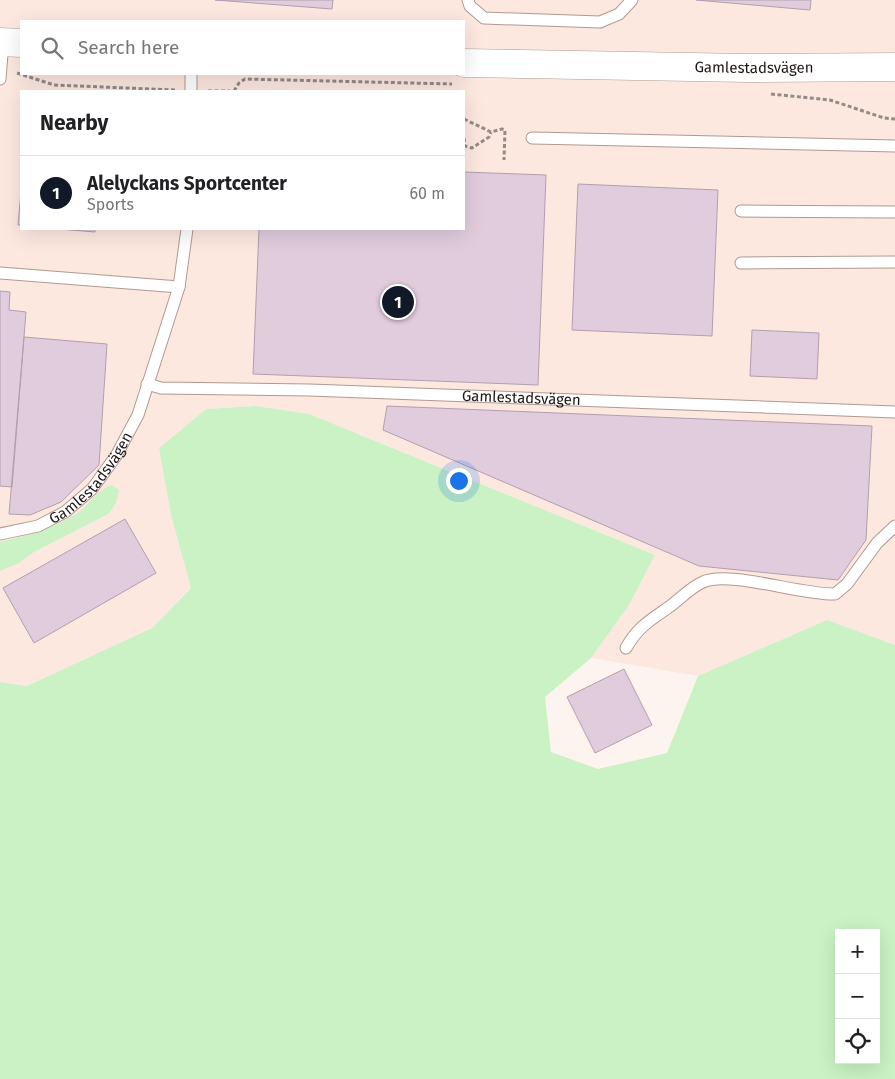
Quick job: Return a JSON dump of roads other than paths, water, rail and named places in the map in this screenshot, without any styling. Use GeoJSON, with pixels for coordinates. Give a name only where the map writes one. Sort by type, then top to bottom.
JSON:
{"type":"FeatureCollection","features":[{"type":"Feature","properties":{"kind":"street","name":"Gamlestadsvägen"},"geometry":{"type":"LineString","coordinates":[[465,63],[747,68],[895,67]]}},
{"type":"Feature","properties":{"kind":"lane"},"geometry":{"type":"LineString","coordinates":[[468,0],[470,6],[484,18],[600,22],[619,14],[632,0]]}},
{"type":"Feature","properties":{"kind":"lane"},"geometry":{"type":"LineString","coordinates":[[190,90],[191,75]]}},
{"type":"Feature","properties":{"kind":"lane"},"geometry":{"type":"LineString","coordinates":[[532,138],[895,146]]}},
{"type":"Feature","properties":{"kind":"lane"},"geometry":{"type":"LineString","coordinates":[[741,211],[895,212]]}},
{"type":"Feature","properties":{"kind":"lane","name":"Gamlestadsvägen"},"geometry":{"type":"LineString","coordinates":[[0,534],[38,526],[65,512],[92,489],[116,456],[138,415],[179,288],[187,230]]}},
{"type":"Feature","properties":{"kind":"lane"},"geometry":{"type":"LineString","coordinates":[[741,263],[895,262]]}},
{"type":"Feature","properties":{"kind":"lane"},"geometry":{"type":"LineString","coordinates":[[0,273],[179,288]]}},
{"type":"Feature","properties":{"kind":"lane","name":"Gamlestadsvägen"},"geometry":{"type":"LineString","coordinates":[[147,384],[161,388],[310,390],[895,412]]}},
{"type":"Feature","properties":{"kind":"lane"},"geometry":{"type":"LineString","coordinates":[[626,648],[636,631],[703,582],[717,579],[755,581],[791,590],[835,594],[848,584],[877,543],[895,526]]}},
{"type":"Feature","properties":{"kind":"place","name":"Alelyckans Sportcenter"},"geometry":{"type":"Point","coordinates":[398,302]}}]}
